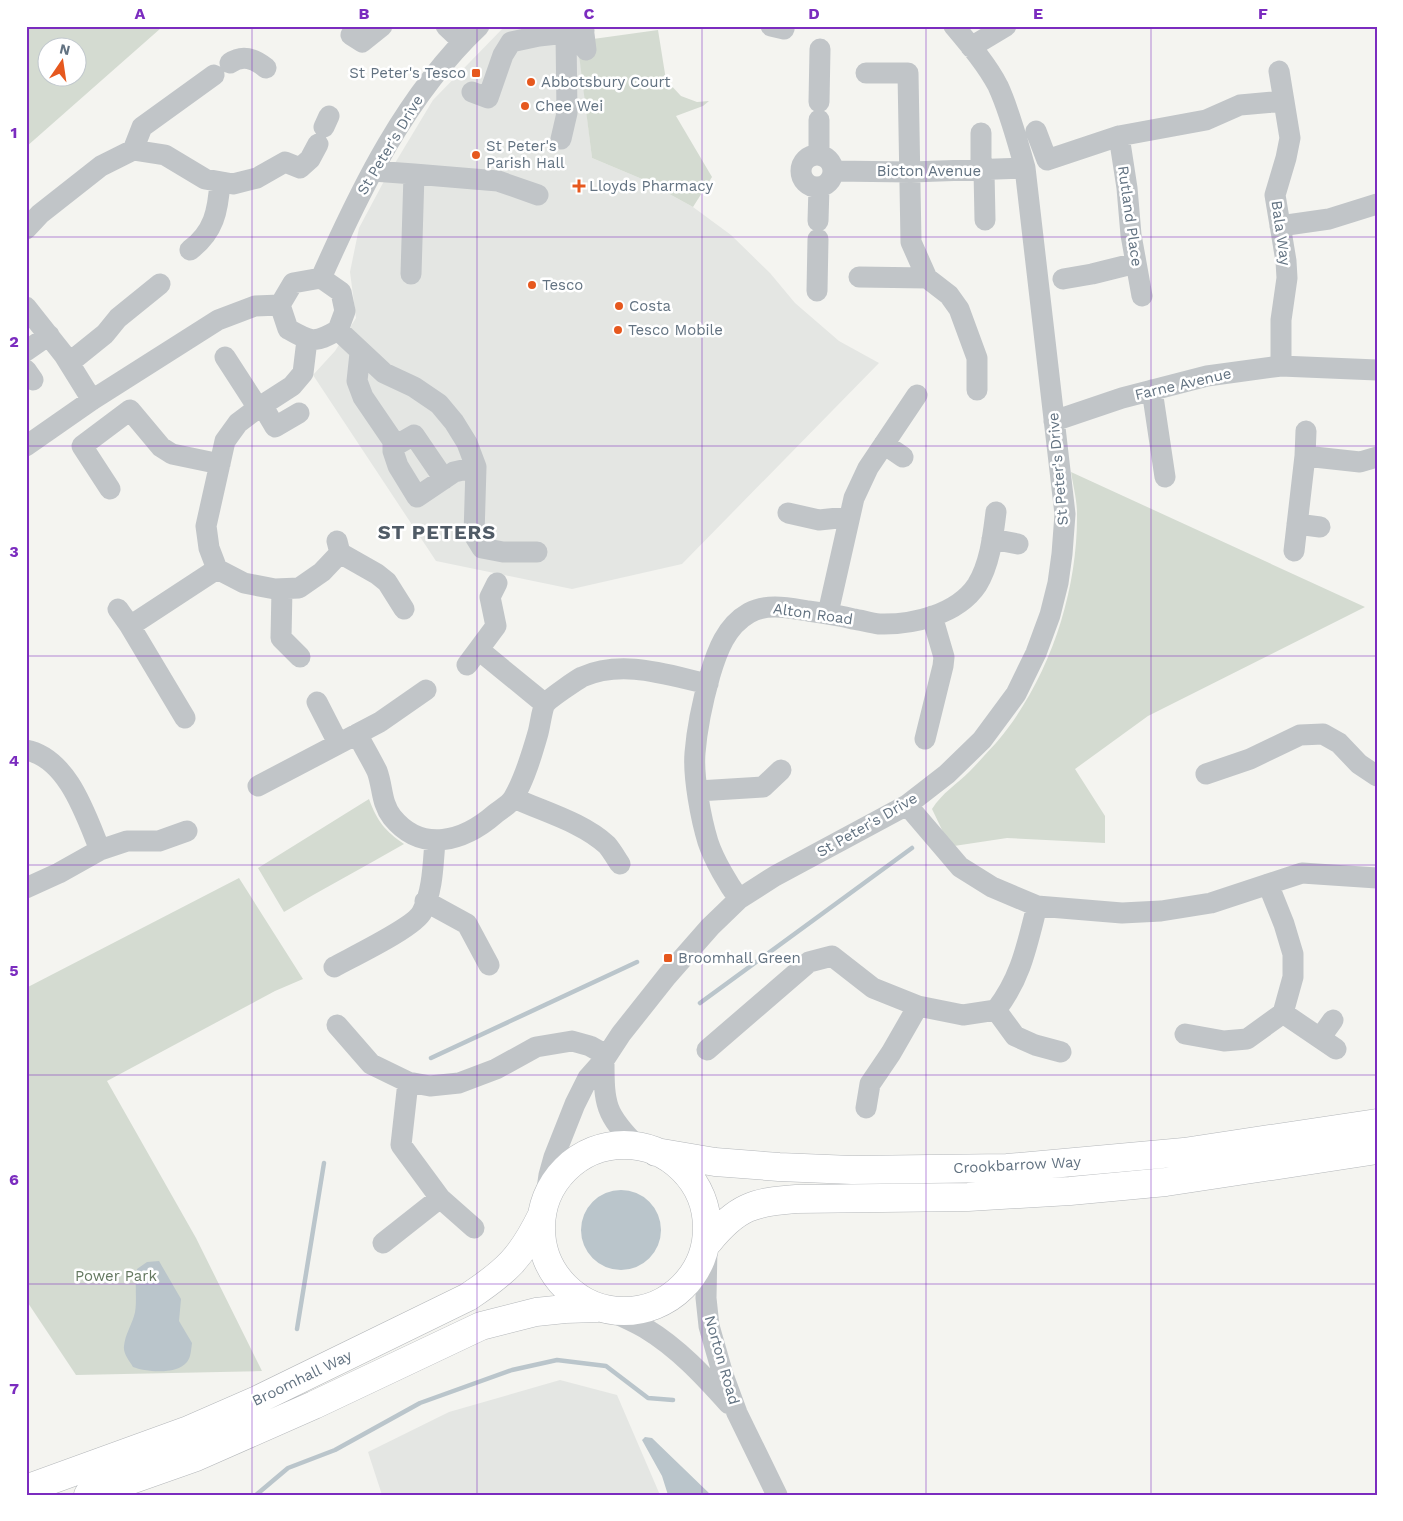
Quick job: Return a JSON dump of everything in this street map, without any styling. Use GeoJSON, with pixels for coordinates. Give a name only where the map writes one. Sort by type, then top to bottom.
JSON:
{"type":"FeatureCollection","features":[{"type":"Feature","properties":{"kind":"highway","name":"Crookbarrow Way"},"geometry":{"type":"LineString","coordinates":[[647,1149],[715,1162],[779,1167],[852,1170],[1007,1168],[1184,1152],[1377,1123]]}},
{"type":"Feature","properties":{"kind":"highway"},"geometry":{"type":"LineString","coordinates":[[622,1144],[647,1149],[679,1168],[692,1182],[702,1200],[708,1220],[708,1244],[698,1264],[670,1296],[648,1308],[634,1312],[605,1310],[570,1292],[558,1279],[546,1252],[544,1205],[560,1173],[575,1160],[592,1150],[622,1144]]}},
{"type":"Feature","properties":{"kind":"highway","name":"Crookbarrow Way"},"geometry":{"type":"LineString","coordinates":[[708,1244],[723,1224],[742,1210],[767,1201],[968,1197],[1166,1182],[1377,1150]]}},
{"type":"Feature","properties":{"kind":"highway","name":"Broomhall Way"},"geometry":{"type":"LineString","coordinates":[[26,1489],[186,1431],[257,1400],[468,1297],[493,1280],[513,1263],[531,1238],[544,1205]]}},
{"type":"Feature","properties":{"kind":"highway","name":"Broomhall Way"},"geometry":{"type":"LineString","coordinates":[[88,1495],[205,1453],[314,1405],[481,1326],[536,1312],[565,1309],[605,1310]]}},
{"type":"Feature","properties":{"kind":"street"},"geometry":{"type":"LineString","coordinates":[[351,35],[362,42],[382,26]]}},
{"type":"Feature","properties":{"kind":"street"},"geometry":{"type":"LineString","coordinates":[[446,26],[463,42]]}},
{"type":"Feature","properties":{"kind":"street","name":"St Peter's Drive"},"geometry":{"type":"LineString","coordinates":[[320,278],[346,221],[373,171],[415,102],[435,74],[479,26]]}},
{"type":"Feature","properties":{"kind":"street","name":"St Peter's Drive"},"geometry":{"type":"LineString","coordinates":[[544,1205],[549,1175],[574,1104],[588,1078],[667,976],[710,927],[739,899],[775,876],[907,805],[947,774],[982,740],[1016,694],[1036,653],[1050,615],[1058,583],[1065,514],[1025,168],[1012,123],[997,86],[971,47],[954,26]]}},
{"type":"Feature","properties":{"kind":"street"},"geometry":{"type":"LineString","coordinates":[[971,47],[1006,26]]}},
{"type":"Feature","properties":{"kind":"street"},"geometry":{"type":"LineString","coordinates":[[472,92],[488,98],[503,55],[511,42],[539,36],[580,35],[561,139]]}},
{"type":"Feature","properties":{"kind":"street"},"geometry":{"type":"LineString","coordinates":[[820,49],[819,111],[829,182],[819,186],[806,183],[800,171],[805,160],[817,154],[826,163]]}},
{"type":"Feature","properties":{"kind":"street"},"geometry":{"type":"LineString","coordinates":[[133,150],[142,127],[222,69],[242,58],[258,62],[266,68]]}},
{"type":"Feature","properties":{"kind":"street","name":"Bala Way"},"geometry":{"type":"LineString","coordinates":[[1279,72],[1290,138],[1275,195],[1287,278],[1282,302],[1281,366]]}},
{"type":"Feature","properties":{"kind":"street"},"geometry":{"type":"LineString","coordinates":[[866,74],[908,73],[911,242],[928,278],[949,295],[959,308],[976,358],[977,390]]}},
{"type":"Feature","properties":{"kind":"street"},"geometry":{"type":"LineString","coordinates":[[1036,131],[1047,160],[1119,136],[1206,120],[1240,105],[1284,101]]}},
{"type":"Feature","properties":{"kind":"street"},"geometry":{"type":"LineString","coordinates":[[26,229],[40,214],[102,166],[133,150],[165,155],[205,179],[233,184],[257,178],[285,162],[300,168],[310,159],[324,129]]}},
{"type":"Feature","properties":{"kind":"street"},"geometry":{"type":"LineString","coordinates":[[981,132],[985,220]]}},
{"type":"Feature","properties":{"kind":"street","name":"Rutland Place"},"geometry":{"type":"LineString","coordinates":[[1119,136],[1127,188],[1131,234],[1142,296]]}},
{"type":"Feature","properties":{"kind":"street","name":"Bicton Avenue"},"geometry":{"type":"LineString","coordinates":[[826,163],[911,172],[983,171],[1025,168]]}},
{"type":"Feature","properties":{"kind":"street"},"geometry":{"type":"LineString","coordinates":[[373,171],[498,181],[538,195]]}},
{"type":"Feature","properties":{"kind":"street"},"geometry":{"type":"LineString","coordinates":[[411,274],[414,174]]}},
{"type":"Feature","properties":{"kind":"street"},"geometry":{"type":"LineString","coordinates":[[190,250],[207,235],[217,208],[220,182]]}},
{"type":"Feature","properties":{"kind":"street"},"geometry":{"type":"LineString","coordinates":[[817,291],[819,186]]}},
{"type":"Feature","properties":{"kind":"street"},"geometry":{"type":"LineString","coordinates":[[1280,226],[1329,220],[1377,204]]}},
{"type":"Feature","properties":{"kind":"street"},"geometry":{"type":"LineString","coordinates":[[1064,279],[1136,263]]}},
{"type":"Feature","properties":{"kind":"street"},"geometry":{"type":"LineString","coordinates":[[858,277],[928,278]]}},
{"type":"Feature","properties":{"kind":"street"},"geometry":{"type":"LineString","coordinates":[[320,278],[341,292],[345,310],[338,330],[324,338],[307,340],[288,328],[280,306],[293,282],[320,278]]}},
{"type":"Feature","properties":{"kind":"street"},"geometry":{"type":"LineString","coordinates":[[69,363],[105,334],[118,318],[160,284]]}},
{"type":"Feature","properties":{"kind":"street"},"geometry":{"type":"LineString","coordinates":[[26,306],[69,363],[92,400]]}},
{"type":"Feature","properties":{"kind":"street"},"geometry":{"type":"LineString","coordinates":[[26,446],[92,400],[218,320],[255,306],[280,306]]}},
{"type":"Feature","properties":{"kind":"street"},"geometry":{"type":"LineString","coordinates":[[338,330],[384,373],[414,386],[439,404],[454,422],[467,443],[476,467],[474,535],[482,548],[503,552],[537,552]]}},
{"type":"Feature","properties":{"kind":"street"},"geometry":{"type":"LineString","coordinates":[[26,351],[49,335]]}},
{"type":"Feature","properties":{"kind":"street"},"geometry":{"type":"LineString","coordinates":[[307,340],[303,373],[292,386],[260,406],[238,423],[225,440],[206,526],[209,548],[217,569],[244,583],[282,589],[299,588],[322,572],[344,552],[387,582],[404,609]]}},
{"type":"Feature","properties":{"kind":"street"},"geometry":{"type":"LineString","coordinates":[[360,352],[357,381],[363,397],[393,441],[398,466],[417,497],[454,472],[476,467]]}},
{"type":"Feature","properties":{"kind":"street"},"geometry":{"type":"LineString","coordinates":[[225,358],[275,426],[299,413]]}},
{"type":"Feature","properties":{"kind":"street","name":"Farne Avenue"},"geometry":{"type":"LineString","coordinates":[[1054,421],[1122,398],[1207,376],[1281,366],[1377,370]]}},
{"type":"Feature","properties":{"kind":"street"},"geometry":{"type":"LineString","coordinates":[[1152,390],[1165,477]]}},
{"type":"Feature","properties":{"kind":"street"},"geometry":{"type":"LineString","coordinates":[[828,613],[842,556],[848,517],[859,484],[917,395]]}},
{"type":"Feature","properties":{"kind":"street"},"geometry":{"type":"LineString","coordinates":[[110,489],[82,446],[130,410],[161,447],[172,454],[220,464]]}},
{"type":"Feature","properties":{"kind":"street"},"geometry":{"type":"LineString","coordinates":[[1294,551],[1306,431]]}},
{"type":"Feature","properties":{"kind":"street"},"geometry":{"type":"LineString","coordinates":[[393,447],[414,435],[444,479]]}},
{"type":"Feature","properties":{"kind":"street"},"geometry":{"type":"LineString","coordinates":[[889,437],[903,457]]}},
{"type":"Feature","properties":{"kind":"street"},"geometry":{"type":"LineString","coordinates":[[1305,456],[1360,462],[1377,457]]}},
{"type":"Feature","properties":{"kind":"street"},"geometry":{"type":"LineString","coordinates":[[788,512],[819,520],[848,517]]}},
{"type":"Feature","properties":{"kind":"street","name":"Alton Road"},"geometry":{"type":"LineString","coordinates":[[739,899],[708,843],[698,791],[695,754],[708,684],[714,661],[724,637],[735,624],[750,612],[767,607],[828,613],[877,624],[905,623],[932,616],[952,607],[976,586],[983,573],[992,539],[996,512]]}},
{"type":"Feature","properties":{"kind":"street"},"geometry":{"type":"LineString","coordinates":[[1297,524],[1320,527]]}},
{"type":"Feature","properties":{"kind":"street"},"geometry":{"type":"LineString","coordinates":[[992,539],[1018,544]]}},
{"type":"Feature","properties":{"kind":"street"},"geometry":{"type":"LineString","coordinates":[[130,626],[217,569]]}},
{"type":"Feature","properties":{"kind":"street"},"geometry":{"type":"LineString","coordinates":[[497,583],[490,597],[496,626],[473,658],[545,704]]}},
{"type":"Feature","properties":{"kind":"street"},"geometry":{"type":"LineString","coordinates":[[282,589],[281,638],[300,657]]}},
{"type":"Feature","properties":{"kind":"street"},"geometry":{"type":"LineString","coordinates":[[118,608],[186,718]]}},
{"type":"Feature","properties":{"kind":"street"},"geometry":{"type":"LineString","coordinates":[[923,738],[943,666],[942,649],[932,616]]}},
{"type":"Feature","properties":{"kind":"street"},"geometry":{"type":"LineString","coordinates":[[317,702],[378,773],[383,800],[392,817],[411,834],[435,841],[465,834],[490,818],[514,798],[532,752],[545,704],[582,677],[613,669],[640,669],[708,684]]}},
{"type":"Feature","properties":{"kind":"street"},"geometry":{"type":"LineString","coordinates":[[258,786],[380,722],[426,690]]}},
{"type":"Feature","properties":{"kind":"street"},"geometry":{"type":"LineString","coordinates":[[1206,774],[1250,759],[1300,735],[1323,734],[1339,743],[1359,764],[1377,776]]}},
{"type":"Feature","properties":{"kind":"street"},"geometry":{"type":"LineString","coordinates":[[26,750],[35,752],[61,770],[81,804],[100,850]]}},
{"type":"Feature","properties":{"kind":"street"},"geometry":{"type":"LineString","coordinates":[[698,791],[763,788],[781,770]]}},
{"type":"Feature","properties":{"kind":"street"},"geometry":{"type":"LineString","coordinates":[[514,798],[572,823],[593,835],[608,846],[620,864]]}},
{"type":"Feature","properties":{"kind":"street"},"geometry":{"type":"LineString","coordinates":[[907,805],[960,868],[992,886],[1037,906],[1122,913],[1162,911],[1211,903],[1302,873],[1377,878]]}},
{"type":"Feature","properties":{"kind":"street"},"geometry":{"type":"LineString","coordinates":[[26,888],[59,873],[100,850],[127,841],[159,841],[187,831]]}},
{"type":"Feature","properties":{"kind":"street"},"geometry":{"type":"LineString","coordinates":[[334,967],[402,930],[422,914],[430,885],[435,841]]}},
{"type":"Feature","properties":{"kind":"street"},"geometry":{"type":"LineString","coordinates":[[1185,1034],[1224,1041],[1247,1039],[1283,1013],[1293,977],[1293,954],[1284,924],[1268,884]]}},
{"type":"Feature","properties":{"kind":"street"},"geometry":{"type":"LineString","coordinates":[[425,901],[467,924],[489,965]]}},
{"type":"Feature","properties":{"kind":"street"},"geometry":{"type":"LineString","coordinates":[[707,1050],[809,962],[832,956],[873,988],[918,1006],[963,1015],[996,1010],[1008,995],[1022,966],[1037,906]]}},
{"type":"Feature","properties":{"kind":"street"},"geometry":{"type":"LineString","coordinates":[[866,1108],[870,1084],[891,1053],[918,1006]]}},
{"type":"Feature","properties":{"kind":"street"},"geometry":{"type":"LineString","coordinates":[[996,1010],[1014,1036],[1035,1045],[1061,1052]]}},
{"type":"Feature","properties":{"kind":"street"},"geometry":{"type":"LineString","coordinates":[[1283,1013],[1328,1043],[1334,1020]]}},
{"type":"Feature","properties":{"kind":"street"},"geometry":{"type":"LineString","coordinates":[[337,1025],[371,1064],[408,1082],[430,1086],[459,1083],[496,1069],[536,1047],[572,1041],[590,1046],[605,1057],[604,1091],[608,1108],[619,1128],[647,1149]]}},
{"type":"Feature","properties":{"kind":"street"},"geometry":{"type":"LineString","coordinates":[[408,1082],[402,1145],[440,1198],[474,1228]]}},
{"type":"Feature","properties":{"kind":"street"},"geometry":{"type":"LineString","coordinates":[[384,1243],[440,1198]]}},
{"type":"Feature","properties":{"kind":"street","name":"Norton Road"},"geometry":{"type":"LineString","coordinates":[[708,1244],[706,1298],[709,1326],[723,1375],[738,1413],[777,1495]]}},
{"type":"Feature","properties":{"kind":"street","name":"Norton Road"},"geometry":{"type":"LineString","coordinates":[[605,1310],[644,1328],[672,1347],[696,1367],[738,1413]]}},
{"type":"Feature","properties":{"kind":"shaded area"},"geometry":{"type":"Polygon","coordinates":[[[505,26],[576,26],[592,158],[642,179],[693,207],[731,235],[770,273],[795,303],[839,341],[879,363],[682,564],[572,589],[436,561],[313,375],[335,351],[356,318],[350,272],[359,228],[383,183],[433,100],[505,26]]]}},
{"type":"Feature","properties":{"kind":"shaded area"},"geometry":{"type":"Polygon","coordinates":[[[613,1190],[629,1190],[650,1201],[661,1222],[661,1238],[650,1259],[629,1270],[613,1270],[599,1264],[587,1252],[581,1238],[581,1222],[587,1208],[599,1196],[613,1190]]]}},
{"type":"Feature","properties":{"kind":"shaded area"},"geometry":{"type":"Polygon","coordinates":[[[159,1261],[181,1299],[179,1321],[192,1343],[187,1362],[169,1371],[146,1370],[133,1367],[124,1352],[126,1338],[135,1311],[137,1269],[147,1262],[159,1261]]]}},
{"type":"Feature","properties":{"kind":"shaded area"},"geometry":{"type":"Polygon","coordinates":[[[560,1380],[617,1395],[660,1495],[382,1495],[368,1452],[449,1412],[560,1380]]]}},
{"type":"Feature","properties":{"kind":"shaded area"},"geometry":{"type":"Polygon","coordinates":[[[645,1437],[652,1438],[711,1495],[668,1495],[662,1476],[642,1440],[645,1437]]]}},
{"type":"Feature","properties":{"kind":"green space"},"geometry":{"type":"Polygon","coordinates":[[[26,26],[157,26],[161,28],[26,147],[26,26]]]}},
{"type":"Feature","properties":{"kind":"green space"},"geometry":{"type":"Polygon","coordinates":[[[658,30],[666,80],[681,96],[697,102],[709,101],[703,106],[676,116],[712,177],[693,207],[642,179],[592,158],[579,55],[593,39],[658,30]]]}},
{"type":"Feature","properties":{"kind":"green space"},"geometry":{"type":"Polygon","coordinates":[[[1071,472],[1365,607],[1148,716],[1075,769],[1105,816],[1105,843],[1007,838],[954,846],[944,834],[932,809],[940,798],[970,771],[996,743],[1014,719],[1031,693],[1045,665],[1066,605],[1076,544],[1077,508],[1071,472]]]}},
{"type":"Feature","properties":{"kind":"green space"},"geometry":{"type":"Polygon","coordinates":[[[369,799],[382,825],[404,844],[284,912],[258,868],[369,799]]]}},
{"type":"Feature","properties":{"kind":"green space","name":"Power Park"},"geometry":{"type":"Polygon","coordinates":[[[239,878],[303,979],[275,991],[107,1081],[196,1238],[262,1371],[76,1375],[26,1300],[26,988],[239,878]]]}},
{"type":"Feature","properties":{"kind":"waterway"},"geometry":{"type":"LineString","coordinates":[[700,1003],[912,848]]}},
{"type":"Feature","properties":{"kind":"waterway"},"geometry":{"type":"LineString","coordinates":[[431,1058],[637,962]]}},
{"type":"Feature","properties":{"kind":"waterway"},"geometry":{"type":"LineString","coordinates":[[297,1329],[324,1163]]}},
{"type":"Feature","properties":{"kind":"waterway"},"geometry":{"type":"LineString","coordinates":[[256,1495],[288,1468],[335,1450],[420,1403],[512,1370],[557,1360],[606,1366],[648,1398],[673,1400]]}},
{"type":"Feature","properties":{"kind":"place","name":"St Peter's Tesco"},"geometry":{"type":"Point","coordinates":[476,73]}},
{"type":"Feature","properties":{"kind":"place","name":"Abbotsbury Court"},"geometry":{"type":"Point","coordinates":[531,82]}},
{"type":"Feature","properties":{"kind":"place","name":"Chee Wei"},"geometry":{"type":"Point","coordinates":[525,106]}},
{"type":"Feature","properties":{"kind":"place","name":"St Peter's Parish Hall"},"geometry":{"type":"Point","coordinates":[476,155]}},
{"type":"Feature","properties":{"kind":"place","name":"Lloyds Pharmacy"},"geometry":{"type":"Point","coordinates":[579,186]}},
{"type":"Feature","properties":{"kind":"place","name":"Tesco"},"geometry":{"type":"Point","coordinates":[532,285]}},
{"type":"Feature","properties":{"kind":"place","name":"Costa"},"geometry":{"type":"Point","coordinates":[619,306]}},
{"type":"Feature","properties":{"kind":"place","name":"Tesco Mobile"},"geometry":{"type":"Point","coordinates":[618,330]}},
{"type":"Feature","properties":{"kind":"place","name":"Broomhall Green"},"geometry":{"type":"Point","coordinates":[668,958]}},
{"type":"Feature","properties":{"kind":"district","name":"ST PETERS"},"geometry":{"type":"Point","coordinates":[437,532]}}]}
